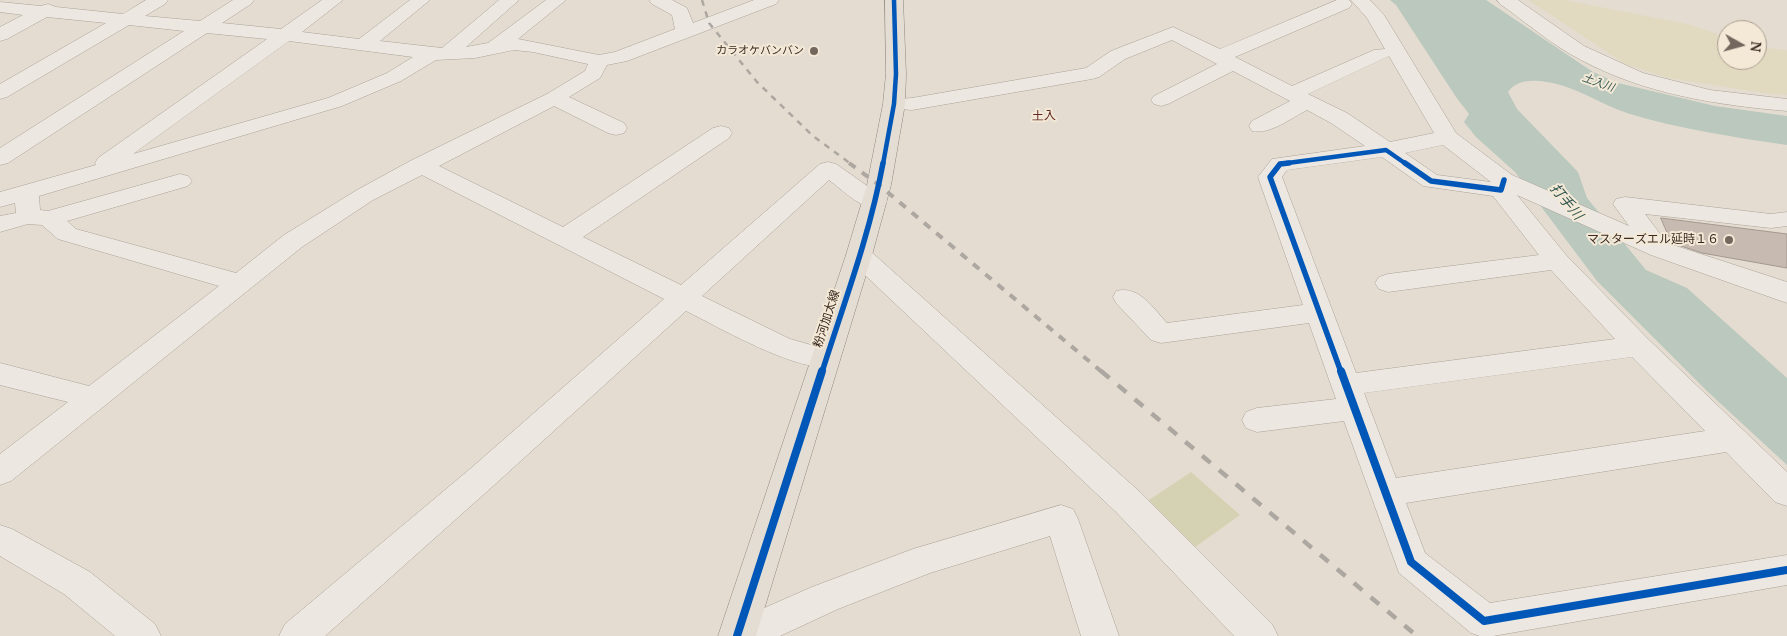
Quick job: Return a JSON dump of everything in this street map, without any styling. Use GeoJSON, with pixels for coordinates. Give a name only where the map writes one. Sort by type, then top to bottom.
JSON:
{"type":"FeatureCollection","features":[{"type":"Feature","properties":{"kind":"main road","name":"粉河加太線"},"geometry":{"type":"LineString","coordinates":[[737,636],[860,255],[875,202],[894,104],[896,74],[894,0]]}},
{"type":"Feature","properties":{"kind":"street"},"geometry":{"type":"LineString","coordinates":[[0,35],[64,0]]}},
{"type":"Feature","properties":{"kind":"street"},"geometry":{"type":"LineString","coordinates":[[0,93],[159,0]]}},
{"type":"Feature","properties":{"kind":"street"},"geometry":{"type":"LineString","coordinates":[[0,158],[245,0]]}},
{"type":"Feature","properties":{"kind":"street"},"geometry":{"type":"LineString","coordinates":[[93,172],[334,0]]}},
{"type":"Feature","properties":{"kind":"street"},"geometry":{"type":"LineString","coordinates":[[363,45],[421,0]]}},
{"type":"Feature","properties":{"kind":"street"},"geometry":{"type":"LineString","coordinates":[[0,200],[335,102],[394,77],[439,54],[510,0]]}},
{"type":"Feature","properties":{"kind":"street"},"geometry":{"type":"LineString","coordinates":[[496,46],[557,0]]}},
{"type":"Feature","properties":{"kind":"street"},"geometry":{"type":"LineString","coordinates":[[658,0],[681,12],[685,32]]}},
{"type":"Feature","properties":{"kind":"street"},"geometry":{"type":"LineString","coordinates":[[0,6],[127,18],[439,54],[474,52],[496,46],[514,44],[533,46],[599,61],[620,57],[770,0]]}},
{"type":"Feature","properties":{"kind":"street"},"geometry":{"type":"LineString","coordinates":[[1506,0],[1587,55],[1624,73],[1662,86],[1743,102],[1787,106]]}},
{"type":"Feature","properties":{"kind":"street"},"geometry":{"type":"LineString","coordinates":[[1161,100],[1227,60],[1352,2],[1375,15],[1447,137],[1509,186],[1660,249],[1787,294]]}},
{"type":"Feature","properties":{"kind":"street"},"geometry":{"type":"LineString","coordinates":[[894,104],[912,104],[1092,73],[1118,55],[1173,33],[1339,118],[1431,181],[1509,186]]}},
{"type":"Feature","properties":{"kind":"street"},"geometry":{"type":"LineString","coordinates":[[1260,126],[1300,97],[1381,54]]}},
{"type":"Feature","properties":{"kind":"street"},"geometry":{"type":"LineString","coordinates":[[0,472],[293,241],[365,195],[420,165],[554,98],[593,74],[599,61]]}},
{"type":"Feature","properties":{"kind":"street"},"geometry":{"type":"LineString","coordinates":[[554,98],[616,128]]}},
{"type":"Feature","properties":{"kind":"street"},"geometry":{"type":"LineString","coordinates":[[564,238],[721,132]]}},
{"type":"Feature","properties":{"kind":"street"},"geometry":{"type":"LineString","coordinates":[[1447,137],[1386,150],[1280,164],[1270,177],[1411,562],[1484,621],[1787,570]]}},
{"type":"Feature","properties":{"kind":"street"},"geometry":{"type":"LineString","coordinates":[[420,165],[781,347],[826,359]]}},
{"type":"Feature","properties":{"kind":"street"},"geometry":{"type":"LineString","coordinates":[[298,636],[482,478],[828,169],[875,202]]}},
{"type":"Feature","properties":{"kind":"street"},"geometry":{"type":"LineString","coordinates":[[0,224],[38,217],[180,181]]}},
{"type":"Feature","properties":{"kind":"street"},"geometry":{"type":"LineString","coordinates":[[1509,186],[1557,260],[1638,346],[1787,493]]}},
{"type":"Feature","properties":{"kind":"street"},"geometry":{"type":"LineString","coordinates":[[0,188],[27,192]]}},
{"type":"Feature","properties":{"kind":"street"},"geometry":{"type":"LineString","coordinates":[[27,192],[38,217],[68,234],[241,283]]}},
{"type":"Feature","properties":{"kind":"street"},"geometry":{"type":"LineString","coordinates":[[1660,249],[1625,204],[1771,221],[1787,219]]}},
{"type":"Feature","properties":{"kind":"street"},"geometry":{"type":"LineString","coordinates":[[860,255],[1128,502],[1259,636]]}},
{"type":"Feature","properties":{"kind":"street"},"geometry":{"type":"LineString","coordinates":[[1388,282],[1557,260]]}},
{"type":"Feature","properties":{"kind":"street"},"geometry":{"type":"LineString","coordinates":[[1126,297],[1161,333],[1319,312]]}},
{"type":"Feature","properties":{"kind":"street"},"geometry":{"type":"LineString","coordinates":[[1257,420],[1350,396],[1638,346]]}},
{"type":"Feature","properties":{"kind":"street"},"geometry":{"type":"LineString","coordinates":[[0,374],[94,398]]}},
{"type":"Feature","properties":{"kind":"street"},"geometry":{"type":"LineString","coordinates":[[1385,493],[1732,439]]}},
{"type":"Feature","properties":{"kind":"street"},"geometry":{"type":"LineString","coordinates":[[741,636],[825,598],[925,560],[1061,519],[1100,636]]}},
{"type":"Feature","properties":{"kind":"street"},"geometry":{"type":"LineString","coordinates":[[0,539],[77,583],[142,636]]}},
{"type":"Feature","properties":{"kind":"shaded area"},"geometry":{"type":"Polygon","coordinates":[[[1528,0],[1565,0],[1687,24],[1717,34],[1717,70],[1767,70],[1767,48],[1787,50],[1787,95],[1668,78],[1625,64],[1528,0]]]}},
{"type":"Feature","properties":{"kind":"shaded area"},"geometry":{"type":"Polygon","coordinates":[[[1191,472],[1240,515],[1191,550],[1143,504],[1191,472]]]}},
{"type":"Feature","properties":{"kind":"water"},"geometry":{"type":"Polygon","coordinates":[[[1390,0],[1486,0],[1593,72],[1618,83],[1715,106],[1787,116],[1787,145],[1666,124],[1618,110],[1575,90],[1550,83],[1537,81],[1523,82],[1512,87],[1508,92],[1517,109],[1578,172],[1587,198],[1646,270],[1687,288],[1787,378],[1787,465],[1708,392],[1597,281],[1515,172],[1476,137],[1464,122],[1469,114],[1396,5],[1390,0]]]}},
{"type":"Feature","properties":{"kind":"building","name":"マスターズエル延時１６"},"geometry":{"type":"Polygon","coordinates":[[[1661,218],[1787,234],[1787,268],[1702,253],[1672,243],[1661,218]]]}},
{"type":"Feature","properties":{"kind":"railway"},"geometry":{"type":"LineString","coordinates":[[702,0],[709,23],[757,82],[813,136],[851,164]]}},
{"type":"Feature","properties":{"kind":"railway"},"geometry":{"type":"LineString","coordinates":[[849,163],[879,185],[1102,372]]}},
{"type":"Feature","properties":{"kind":"railway"},"geometry":{"type":"LineString","coordinates":[[1101,371],[1417,636]]}},
{"type":"Feature","properties":{"kind":"cycle path"},"geometry":{"type":"LineString","coordinates":[[737,636],[859,255],[879,185],[894,104],[896,74],[894,0]]}},
{"type":"Feature","properties":{"kind":"cycle path"},"geometry":{"type":"LineString","coordinates":[[1504,180],[1501,190],[1431,181],[1386,150],[1280,164],[1270,177],[1411,562],[1484,621],[1787,570]]}},
{"type":"Feature","properties":{"kind":"place","name":"カラオケバンバン"},"geometry":{"type":"Point","coordinates":[814,51]}},
{"type":"Feature","properties":{"kind":"place","name":"マスターズエル延時１６"},"geometry":{"type":"Point","coordinates":[1729,240]}},
{"type":"Feature","properties":{"kind":"district","name":"土入"},"geometry":{"type":"Point","coordinates":[1044,117]}},
{"type":"Feature","properties":{"kind":"water label","name":"土入川"},"geometry":{"type":"Point","coordinates":[1598,83]}},
{"type":"Feature","properties":{"kind":"water label","name":"打手川"},"geometry":{"type":"Point","coordinates":[1566,202]}}]}
